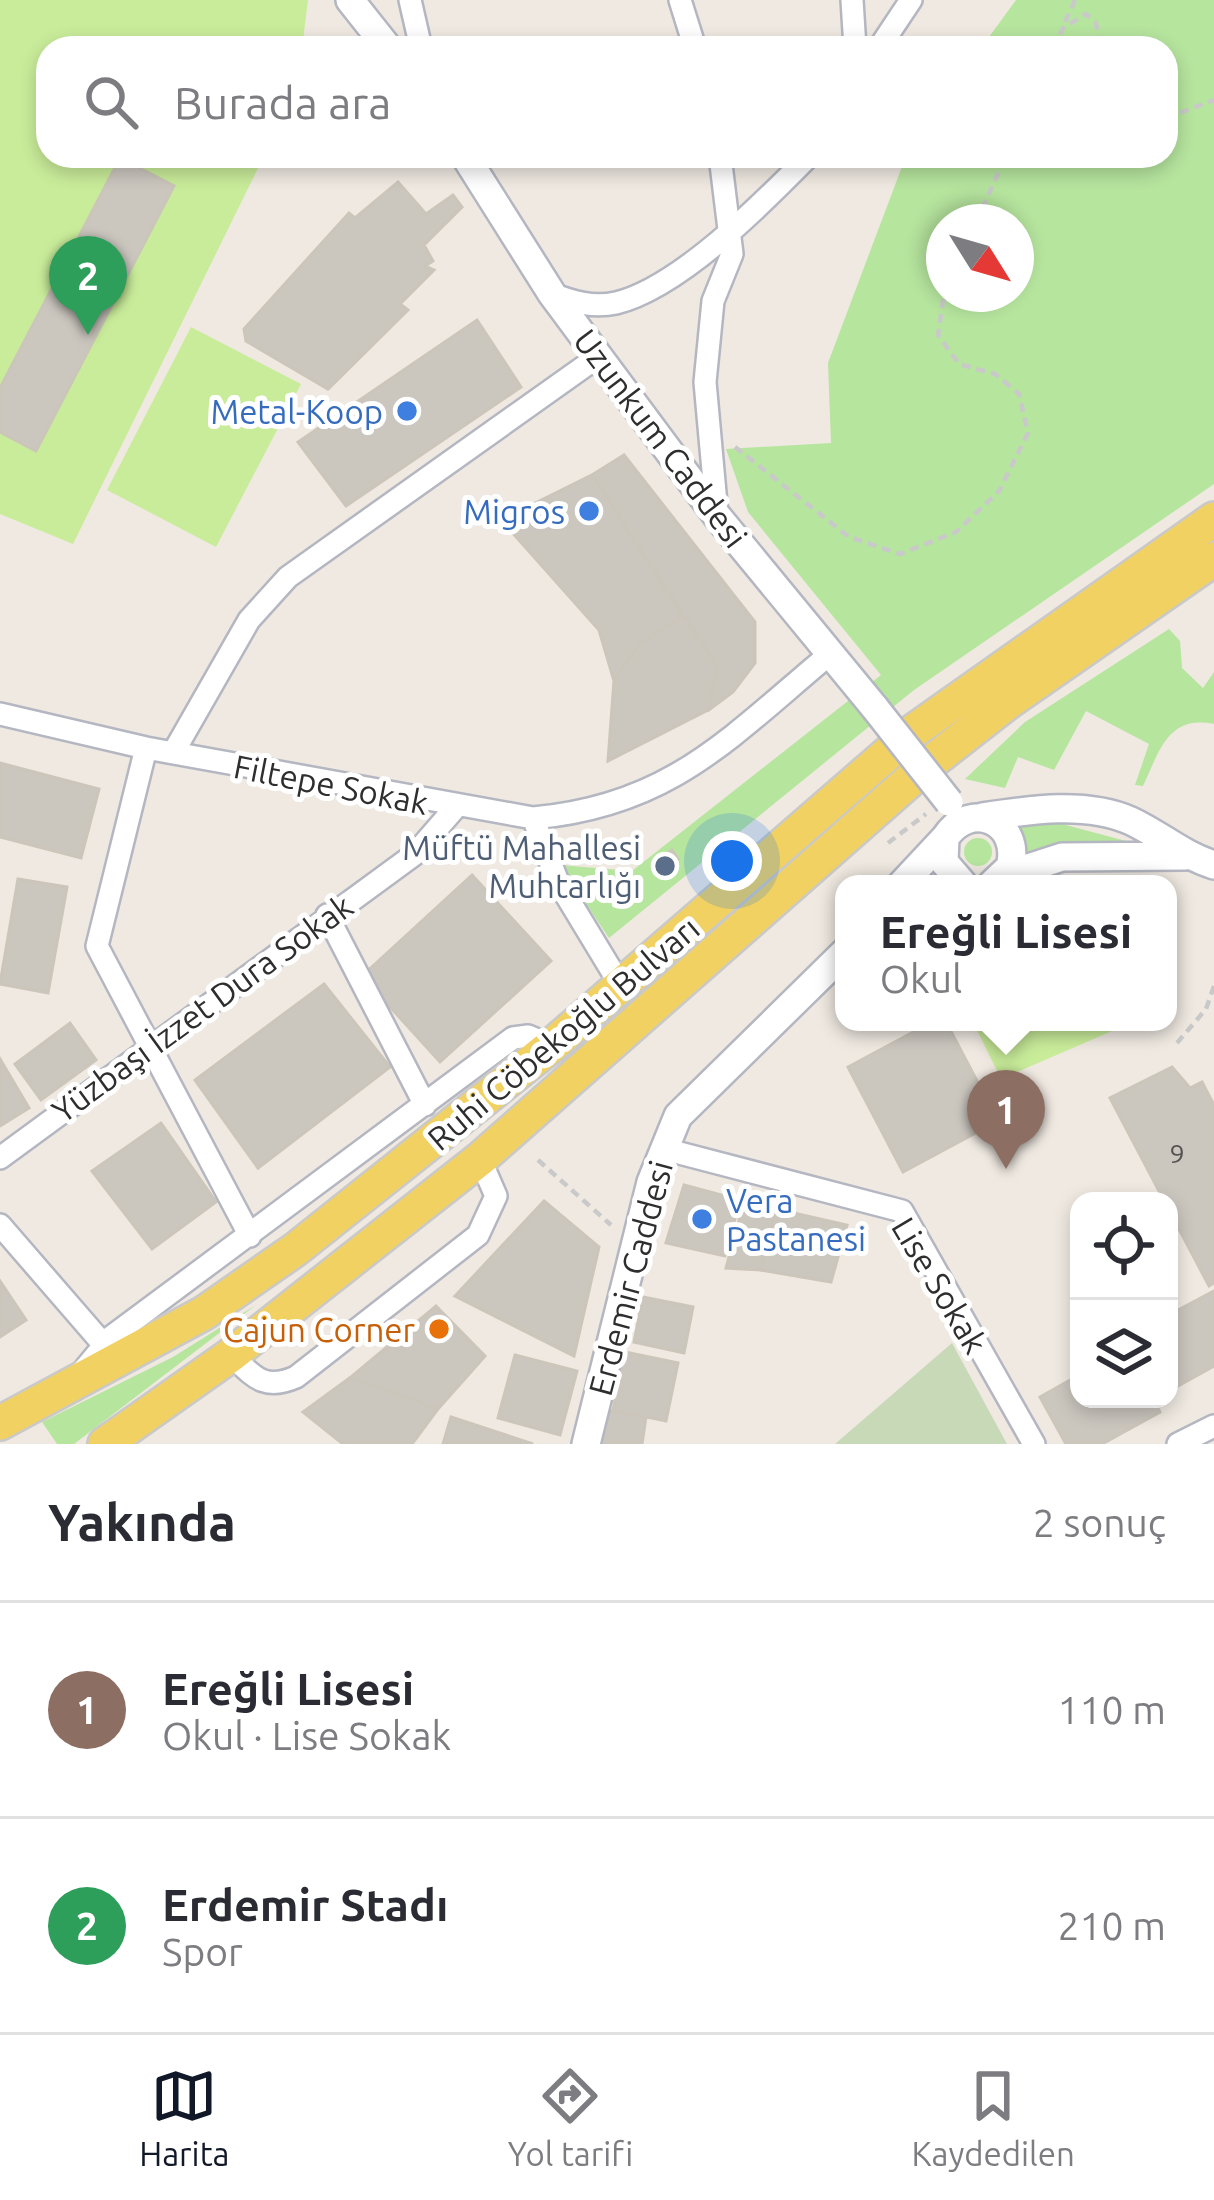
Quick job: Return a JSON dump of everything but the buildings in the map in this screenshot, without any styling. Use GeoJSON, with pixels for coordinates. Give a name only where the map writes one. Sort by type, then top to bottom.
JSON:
{"type":"FeatureCollection","features":[{"type":"Feature","properties":{"kind":"main road"},"geometry":{"type":"LineString","coordinates":[[350,0],[378,36]]}},
{"type":"Feature","properties":{"kind":"main road","name":"Uzunkum Caddesi"},"geometry":{"type":"LineString","coordinates":[[473,168],[552,293],[717,516],[875,708],[953,818]]}},
{"type":"Feature","properties":{"kind":"main road","name":"Ruhi Cöbekoğlu Bulvarı"},"geometry":{"type":"LineString","coordinates":[[5,1427],[204,1312],[296,1250],[551,1046],[915,730],[1214,519]]}},
{"type":"Feature","properties":{"kind":"main road","name":"Ruhi Cöbekoğlu Bulvarı"},"geometry":{"type":"LineString","coordinates":[[105,1444],[231,1354],[480,1160],[925,767],[1026,689],[1214,559]]}},
{"type":"Feature","properties":{"kind":"main road"},"geometry":{"type":"LineString","coordinates":[[909,875],[953,818],[1075,809],[1130,820],[1184,856],[1214,865]]}},
{"type":"Feature","properties":{"kind":"main road"},"geometry":{"type":"LineString","coordinates":[[953,818],[1009,834],[1013,856],[1001,875]]}},
{"type":"Feature","properties":{"kind":"main road"},"geometry":{"type":"LineString","coordinates":[[953,818],[944,862],[955,875]]}},
{"type":"Feature","properties":{"kind":"main road"},"geometry":{"type":"LineString","coordinates":[[1012,875],[1062,857],[1184,856]]}},
{"type":"Feature","properties":{"kind":"main road","name":"Erdemir Caddesi"},"geometry":{"type":"LineString","coordinates":[[586,1444],[651,1182],[664,1149],[690,1101],[835,965]]}},
{"type":"Feature","properties":{"kind":"street"},"geometry":{"type":"LineString","coordinates":[[410,0],[418,36]]}},
{"type":"Feature","properties":{"kind":"street"},"geometry":{"type":"LineString","coordinates":[[680,0],[691,36]]}},
{"type":"Feature","properties":{"kind":"street"},"geometry":{"type":"LineString","coordinates":[[852,0],[854,36]]}},
{"type":"Feature","properties":{"kind":"street"},"geometry":{"type":"LineString","coordinates":[[887,36],[911,0]]}},
{"type":"Feature","properties":{"kind":"street"},"geometry":{"type":"LineString","coordinates":[[717,516],[705,382],[713,301],[732,254],[726,168]]}},
{"type":"Feature","properties":{"kind":"street"},"geometry":{"type":"LineString","coordinates":[[552,293],[580,305],[616,303],[651,287],[730,228],[796,168]]}},
{"type":"Feature","properties":{"kind":"street"},"geometry":{"type":"LineString","coordinates":[[173,753],[249,620],[288,577],[599,356]]}},
{"type":"Feature","properties":{"kind":"street","name":"Filtepe Sokak"},"geometry":{"type":"LineString","coordinates":[[0,714],[146,748],[455,808],[533,818],[583,814],[634,799],[690,770],[831,653]]}},
{"type":"Feature","properties":{"kind":"street"},"geometry":{"type":"LineString","coordinates":[[146,748],[97,946],[250,1236]]}},
{"type":"Feature","properties":{"kind":"street","name":"Yüzbaşı İzzet Dura Sokak"},"geometry":{"type":"LineString","coordinates":[[0,1158],[147,1046],[416,854],[455,808]]}},
{"type":"Feature","properties":{"kind":"street"},"geometry":{"type":"LineString","coordinates":[[533,818],[558,882],[621,986]]}},
{"type":"Feature","properties":{"kind":"street"},"geometry":{"type":"LineString","coordinates":[[327,915],[425,1105]]}},
{"type":"Feature","properties":{"kind":"street"},"geometry":{"type":"LineString","coordinates":[[68,1389],[104,1345],[513,1038],[528,1036],[551,1046]]}},
{"type":"Feature","properties":{"kind":"street","name":"Lise Sokak"},"geometry":{"type":"LineString","coordinates":[[664,1149],[902,1211],[1034,1444]]}},
{"type":"Feature","properties":{"kind":"street"},"geometry":{"type":"LineString","coordinates":[[231,1354],[258,1381],[275,1386],[296,1377],[478,1235],[496,1196],[480,1160]]}},
{"type":"Feature","properties":{"kind":"street"},"geometry":{"type":"LineString","coordinates":[[0,1225],[104,1345]]}},
{"type":"Feature","properties":{"kind":"street"},"geometry":{"type":"LineString","coordinates":[[1178,1444],[1214,1426]]}},
{"type":"Feature","properties":{"kind":"path"},"geometry":{"type":"LineString","coordinates":[[1059,36],[1075,0]]}},
{"type":"Feature","properties":{"kind":"path"},"geometry":{"type":"LineString","coordinates":[[1063,28],[1086,14],[1096,22],[1098,36]]}},
{"type":"Feature","properties":{"kind":"path"},"geometry":{"type":"LineString","coordinates":[[1178,114],[1214,100]]}},
{"type":"Feature","properties":{"kind":"path"},"geometry":{"type":"LineString","coordinates":[[984,204],[1001,168]]}},
{"type":"Feature","properties":{"kind":"path"},"geometry":{"type":"LineString","coordinates":[[727,440],[849,537],[900,554],[956,532],[999,491],[1028,433],[1019,394],[995,374],[959,364],[938,335],[941,312]]}},
{"type":"Feature","properties":{"kind":"path"},"geometry":{"type":"LineString","coordinates":[[888,843],[953,818]]}},
{"type":"Feature","properties":{"kind":"path"},"geometry":{"type":"LineString","coordinates":[[1177,1043],[1206,1010],[1214,986]]}},
{"type":"Feature","properties":{"kind":"path"},"geometry":{"type":"LineString","coordinates":[[538,1160],[615,1228]]}},
{"type":"Feature","properties":{"kind":"green space"},"geometry":{"type":"Polygon","coordinates":[[[0,0],[308,0],[304,36],[36,36],[36,168],[258,168],[73,544],[0,514],[0,0]]]}},
{"type":"Feature","properties":{"kind":"green space"},"geometry":{"type":"Polygon","coordinates":[[[1016,0],[1214,0],[1214,484],[914,690],[609,938],[560,865],[632,871],[881,675],[748,512],[726,449],[831,443],[828,363],[901,168],[1178,168],[1178,36],[990,36],[1016,0]]]}},
{"type":"Feature","properties":{"kind":"green space"},"geometry":{"type":"Polygon","coordinates":[[[191,327],[301,384],[216,547],[107,490],[191,327]]]}},
{"type":"Feature","properties":{"kind":"green space"},"geometry":{"type":"Polygon","coordinates":[[[1169,629],[1180,641],[1182,668],[1203,688],[1214,672],[1214,724],[1176,730],[1161,748],[1143,786],[1135,785],[1149,744],[1086,711],[1054,770],[1018,757],[1005,788],[965,779],[1025,722],[1169,629]]]}},
{"type":"Feature","properties":{"kind":"green space"},"geometry":{"type":"Polygon","coordinates":[[[1051,821],[1152,848],[1057,843],[1025,854],[1015,823],[1051,821]]]}},
{"type":"Feature","properties":{"kind":"green space"},"geometry":{"type":"Polygon","coordinates":[[[978,838],[988,842],[992,852],[988,862],[978,866],[968,862],[964,852],[968,842],[978,838]]]}},
{"type":"Feature","properties":{"kind":"green space"},"geometry":{"type":"Polygon","coordinates":[[[977,1031],[1112,1031],[1001,1079],[977,1031]]]}},
{"type":"Feature","properties":{"kind":"green space"},"geometry":{"type":"Polygon","coordinates":[[[256,1305],[74,1444],[57,1444],[42,1422],[173,1357],[256,1305]]]}},
{"type":"Feature","properties":{"kind":"green space"},"geometry":{"type":"Polygon","coordinates":[[[952,1343],[1007,1444],[835,1444],[952,1343]]]}},
{"type":"Feature","properties":{"kind":"place","name":"Erdemir Stadı"},"geometry":{"type":"Point","coordinates":[88,335]}},
{"type":"Feature","properties":{"kind":"place","name":"Metal-Koop"},"geometry":{"type":"Point","coordinates":[407,411]}},
{"type":"Feature","properties":{"kind":"place","name":"Migros"},"geometry":{"type":"Point","coordinates":[589,511]}},
{"type":"Feature","properties":{"kind":"place","name":"Müftü Mahallesi Muhtarlığı"},"geometry":{"type":"Point","coordinates":[665,866]}},
{"type":"Feature","properties":{"kind":"place","name":"Ereğli Lisesi"},"geometry":{"type":"Point","coordinates":[1006,1169]}},
{"type":"Feature","properties":{"kind":"place","name":"Vera Pastanesi"},"geometry":{"type":"Point","coordinates":[702,1219]}},
{"type":"Feature","properties":{"kind":"place","name":"Cajun Corner"},"geometry":{"type":"Point","coordinates":[439,1329]}}]}
